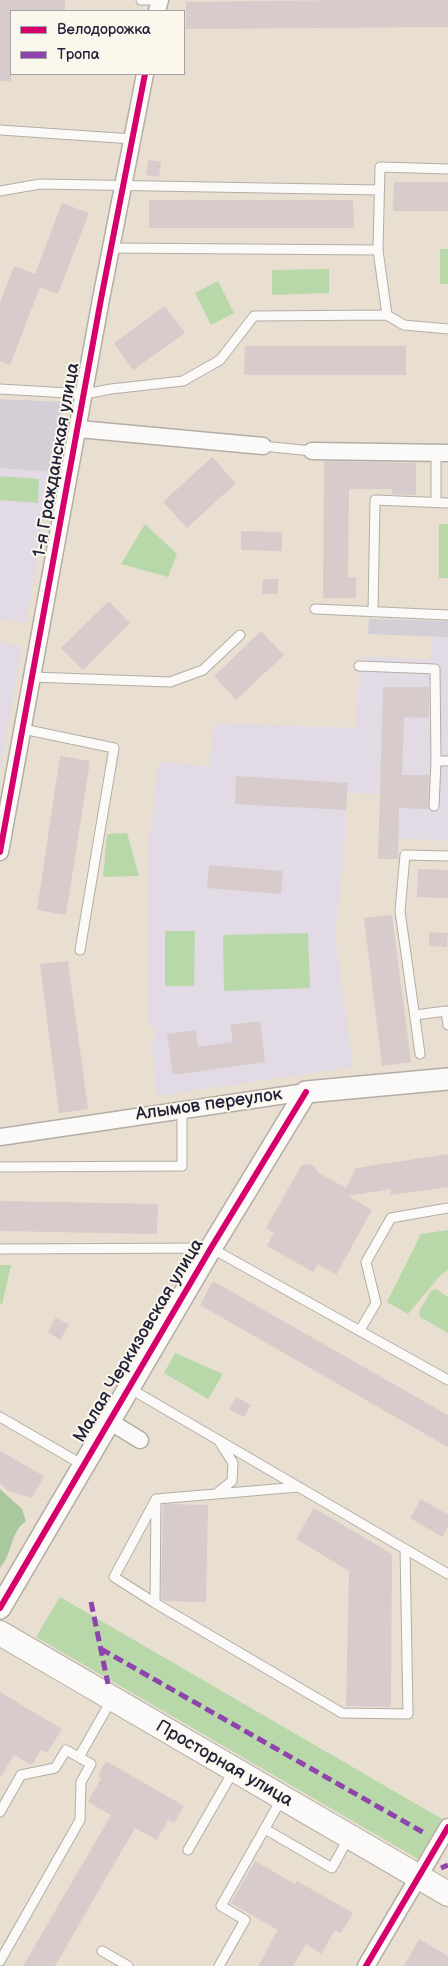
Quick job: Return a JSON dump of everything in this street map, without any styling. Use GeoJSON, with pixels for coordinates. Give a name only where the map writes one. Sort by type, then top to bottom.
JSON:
{"type":"FeatureCollection","features":[{"type":"Feature","properties":{"kind":"main road","name":"Просторная улица"},"geometry":{"type":"LineString","coordinates":[[0,1633],[448,1894]]}},
{"type":"Feature","properties":{"kind":"street","name":"1-я Гражданская улица"},"geometry":{"type":"LineString","coordinates":[[0,852],[145,75]]}},
{"type":"Feature","properties":{"kind":"street"},"geometry":{"type":"LineString","coordinates":[[78,430],[263,446]]}},
{"type":"Feature","properties":{"kind":"street"},"geometry":{"type":"LineString","coordinates":[[312,451],[442,453]]}},
{"type":"Feature","properties":{"kind":"street","name":"Алымов переулок"},"geometry":{"type":"LineString","coordinates":[[0,1137],[306,1092],[448,1079]]}},
{"type":"Feature","properties":{"kind":"street","name":"Малая Черкизовская улица"},"geometry":{"type":"LineString","coordinates":[[0,1608],[211,1248],[306,1092]]}},
{"type":"Feature","properties":{"kind":"street"},"geometry":{"type":"LineString","coordinates":[[109,1421],[140,1440]]}},
{"type":"Feature","properties":{"kind":"street"},"geometry":{"type":"LineString","coordinates":[[366,1966],[448,1827]]}},
{"type":"Feature","properties":{"kind":"lane"},"geometry":{"type":"LineString","coordinates":[[140,0],[160,0]]}},
{"type":"Feature","properties":{"kind":"lane"},"geometry":{"type":"LineString","coordinates":[[0,130],[133,139]]}},
{"type":"Feature","properties":{"kind":"lane"},"geometry":{"type":"LineString","coordinates":[[387,315],[378,250],[380,167],[448,169]]}},
{"type":"Feature","properties":{"kind":"lane"},"geometry":{"type":"LineString","coordinates":[[0,191],[40,184],[380,190]]}},
{"type":"Feature","properties":{"kind":"lane"},"geometry":{"type":"LineString","coordinates":[[112,248],[378,250]]}},
{"type":"Feature","properties":{"kind":"lane"},"geometry":{"type":"LineString","coordinates":[[0,389],[85,394],[111,389],[183,381],[220,360],[254,316],[387,315],[404,325],[448,328]]}},
{"type":"Feature","properties":{"kind":"lane"},"geometry":{"type":"LineString","coordinates":[[263,446],[312,451]]}},
{"type":"Feature","properties":{"kind":"lane"},"geometry":{"type":"LineString","coordinates":[[436,502],[442,453]]}},
{"type":"Feature","properties":{"kind":"lane"},"geometry":{"type":"LineString","coordinates":[[373,612],[375,500],[448,503]]}},
{"type":"Feature","properties":{"kind":"lane"},"geometry":{"type":"LineString","coordinates":[[315,609],[448,615]]}},
{"type":"Feature","properties":{"kind":"lane"},"geometry":{"type":"LineString","coordinates":[[32,677],[170,682],[203,670],[240,635]]}},
{"type":"Feature","properties":{"kind":"lane"},"geometry":{"type":"LineString","coordinates":[[358,666],[435,670],[436,761],[434,806]]}},
{"type":"Feature","properties":{"kind":"lane"},"geometry":{"type":"LineString","coordinates":[[23,729],[114,748],[80,950]]}},
{"type":"Feature","properties":{"kind":"lane"},"geometry":{"type":"LineString","coordinates":[[436,761],[448,761]]}},
{"type":"Feature","properties":{"kind":"lane"},"geometry":{"type":"LineString","coordinates":[[420,1054],[400,911],[405,855],[448,856]]}},
{"type":"Feature","properties":{"kind":"lane"},"geometry":{"type":"LineString","coordinates":[[415,1015],[446,1011],[448,1025]]}},
{"type":"Feature","properties":{"kind":"lane"},"geometry":{"type":"LineString","coordinates":[[0,1167],[182,1166],[182,1109]]}},
{"type":"Feature","properties":{"kind":"lane"},"geometry":{"type":"LineString","coordinates":[[360,1330],[376,1302],[366,1262],[391,1218],[448,1208]]}},
{"type":"Feature","properties":{"kind":"lane"},"geometry":{"type":"LineString","coordinates":[[0,1249],[211,1248],[448,1380]]}},
{"type":"Feature","properties":{"kind":"lane"},"geometry":{"type":"LineString","coordinates":[[129,1387],[448,1574]]}},
{"type":"Feature","properties":{"kind":"lane"},"geometry":{"type":"LineString","coordinates":[[0,1417],[83,1466]]}},
{"type":"Feature","properties":{"kind":"lane"},"geometry":{"type":"LineString","coordinates":[[216,1494],[232,1481],[233,1463],[218,1440]]}},
{"type":"Feature","properties":{"kind":"lane"},"geometry":{"type":"LineString","coordinates":[[156,1499],[300,1487]]}},
{"type":"Feature","properties":{"kind":"lane"},"geometry":{"type":"LineString","coordinates":[[156,1499],[114,1577],[342,1713],[408,1714],[405,1549]]}},
{"type":"Feature","properties":{"kind":"lane"},"geometry":{"type":"LineString","coordinates":[[155,1603],[156,1499]]}},
{"type":"Feature","properties":{"kind":"lane"},"geometry":{"type":"LineString","coordinates":[[79,1757],[112,1699]]}},
{"type":"Feature","properties":{"kind":"lane"},"geometry":{"type":"LineString","coordinates":[[0,1812],[21,1775],[55,1768],[66,1750],[91,1764],[81,1782],[80,1820],[0,1961]]}},
{"type":"Feature","properties":{"kind":"lane"},"geometry":{"type":"LineString","coordinates":[[188,1850],[234,1770]]}},
{"type":"Feature","properties":{"kind":"lane"},"geometry":{"type":"LineString","coordinates":[[219,1966],[245,1920],[221,1906],[282,1798]]}},
{"type":"Feature","properties":{"kind":"lane"},"geometry":{"type":"LineString","coordinates":[[265,1830],[332,1868],[349,1837]]}},
{"type":"Feature","properties":{"kind":"lane"},"geometry":{"type":"LineString","coordinates":[[102,1951],[128,1966]]}},
{"type":"Feature","properties":{"kind":"shaded area"},"geometry":{"type":"Polygon","coordinates":[[[0,399],[63,402],[53,472],[0,468],[0,399]]]}},
{"type":"Feature","properties":{"kind":"shaded area"},"geometry":{"type":"Polygon","coordinates":[[[0,468],[53,472],[26,623],[0,619],[0,468]]]}},
{"type":"Feature","properties":{"kind":"shaded area"},"geometry":{"type":"Polygon","coordinates":[[[369,619],[448,621],[448,637],[368,634],[369,619]]]}},
{"type":"Feature","properties":{"kind":"shaded area"},"geometry":{"type":"Polygon","coordinates":[[[432,636],[448,637],[448,841],[399,838],[398,859],[378,859],[380,795],[347,793],[344,854],[335,935],[353,1067],[157,1096],[151,1041],[155,1040],[154,1026],[149,1026],[147,927],[149,843],[159,761],[209,767],[215,723],[357,728],[359,657],[431,659],[432,636]]]}},
{"type":"Feature","properties":{"kind":"shaded area"},"geometry":{"type":"Polygon","coordinates":[[[0,642],[22,646],[0,773],[0,642]]]}},
{"type":"Feature","properties":{"kind":"green space"},"geometry":{"type":"Polygon","coordinates":[[[440,249],[448,249],[448,284],[440,284],[440,249]]]}},
{"type":"Feature","properties":{"kind":"green space"},"geometry":{"type":"Polygon","coordinates":[[[329,269],[329,293],[272,295],[272,270],[329,269]]]}},
{"type":"Feature","properties":{"kind":"green space"},"geometry":{"type":"Polygon","coordinates":[[[218,281],[234,313],[211,325],[195,293],[218,281]]]}},
{"type":"Feature","properties":{"kind":"green space"},"geometry":{"type":"Polygon","coordinates":[[[0,476],[39,479],[38,503],[0,500],[0,476]]]}},
{"type":"Feature","properties":{"kind":"green space"},"geometry":{"type":"Polygon","coordinates":[[[145,524],[177,554],[168,577],[121,564],[145,524]]]}},
{"type":"Feature","properties":{"kind":"green space"},"geometry":{"type":"Polygon","coordinates":[[[439,524],[448,524],[448,578],[439,578],[439,524]]]}},
{"type":"Feature","properties":{"kind":"green space"},"geometry":{"type":"Polygon","coordinates":[[[127,833],[139,876],[103,877],[107,834],[127,833]]]}},
{"type":"Feature","properties":{"kind":"green space"},"geometry":{"type":"Polygon","coordinates":[[[165,931],[195,931],[194,986],[165,986],[165,931]]]}},
{"type":"Feature","properties":{"kind":"green space"},"geometry":{"type":"Polygon","coordinates":[[[308,933],[310,988],[224,991],[223,935],[308,933]]]}},
{"type":"Feature","properties":{"kind":"green space"},"geometry":{"type":"Polygon","coordinates":[[[448,1230],[448,1270],[440,1276],[408,1314],[387,1302],[421,1234],[448,1230]]]}},
{"type":"Feature","properties":{"kind":"green space"},"geometry":{"type":"Polygon","coordinates":[[[0,1265],[11,1265],[2,1305],[0,1303],[0,1265]]]}},
{"type":"Feature","properties":{"kind":"green space"},"geometry":{"type":"Polygon","coordinates":[[[436,1289],[448,1297],[448,1333],[420,1317],[419,1311],[431,1291],[436,1289]]]}},
{"type":"Feature","properties":{"kind":"green space"},"geometry":{"type":"Polygon","coordinates":[[[175,1353],[223,1374],[208,1399],[164,1373],[175,1353]]]}},
{"type":"Feature","properties":{"kind":"green space"},"geometry":{"type":"Polygon","coordinates":[[[0,1489],[22,1509],[26,1521],[17,1531],[0,1568],[0,1489]]]}},
{"type":"Feature","properties":{"kind":"green space"},"geometry":{"type":"Polygon","coordinates":[[[60,1597],[442,1819],[418,1859],[36,1637],[60,1597]]]}},
{"type":"Feature","properties":{"kind":"building"},"geometry":{"type":"Polygon","coordinates":[[[0,0],[65,0],[65,10],[10,10],[11,81],[0,81],[0,0]]]}},
{"type":"Feature","properties":{"kind":"building"},"geometry":{"type":"Polygon","coordinates":[[[448,0],[448,27],[186,29],[186,2],[448,0]]]}},
{"type":"Feature","properties":{"kind":"building"},"geometry":{"type":"Polygon","coordinates":[[[148,160],[161,162],[159,177],[146,175],[148,160]]]}},
{"type":"Feature","properties":{"kind":"building"},"geometry":{"type":"Polygon","coordinates":[[[394,182],[448,182],[448,211],[393,211],[394,182]]]}},
{"type":"Feature","properties":{"kind":"building"},"geometry":{"type":"Polygon","coordinates":[[[149,200],[353,200],[354,228],[149,228],[149,200]]]}},
{"type":"Feature","properties":{"kind":"building"},"geometry":{"type":"Polygon","coordinates":[[[62,203],[89,213],[58,294],[40,287],[10,365],[0,361],[0,303],[14,266],[35,274],[62,203]]]}},
{"type":"Feature","properties":{"kind":"building"},"geometry":{"type":"Polygon","coordinates":[[[165,306],[185,333],[133,370],[114,343],[165,306]]]}},
{"type":"Feature","properties":{"kind":"building"},"geometry":{"type":"Polygon","coordinates":[[[245,346],[406,346],[406,375],[244,375],[245,346]]]}},
{"type":"Feature","properties":{"kind":"building"},"geometry":{"type":"Polygon","coordinates":[[[212,457],[236,483],[187,528],[163,502],[212,457]]]}},
{"type":"Feature","properties":{"kind":"building"},"geometry":{"type":"Polygon","coordinates":[[[324,461],[416,463],[416,495],[392,494],[392,489],[349,489],[348,577],[356,577],[356,598],[323,598],[324,461]]]}},
{"type":"Feature","properties":{"kind":"building"},"geometry":{"type":"Polygon","coordinates":[[[241,531],[282,532],[282,551],[241,550],[241,531]]]}},
{"type":"Feature","properties":{"kind":"building"},"geometry":{"type":"Polygon","coordinates":[[[263,579],[278,579],[278,594],[262,594],[263,579]]]}},
{"type":"Feature","properties":{"kind":"building"},"geometry":{"type":"Polygon","coordinates":[[[109,601],[130,623],[83,670],[61,648],[109,601]]]}},
{"type":"Feature","properties":{"kind":"building"},"geometry":{"type":"Polygon","coordinates":[[[261,631],[284,655],[236,700],[214,676],[261,631]]]}},
{"type":"Feature","properties":{"kind":"building"},"geometry":{"type":"Polygon","coordinates":[[[383,687],[429,687],[429,718],[404,717],[402,775],[429,775],[428,809],[399,808],[398,859],[378,859],[383,687]]]}},
{"type":"Feature","properties":{"kind":"building"},"geometry":{"type":"Polygon","coordinates":[[[60,756],[90,761],[66,915],[37,910],[60,756]]]}},
{"type":"Feature","properties":{"kind":"building"},"geometry":{"type":"Polygon","coordinates":[[[236,776],[348,783],[346,810],[235,804],[236,776]]]}},
{"type":"Feature","properties":{"kind":"building"},"geometry":{"type":"Polygon","coordinates":[[[209,865],[283,871],[281,894],[207,888],[209,865]]]}},
{"type":"Feature","properties":{"kind":"building"},"geometry":{"type":"Polygon","coordinates":[[[418,869],[448,870],[448,898],[417,897],[418,869]]]}},
{"type":"Feature","properties":{"kind":"building"},"geometry":{"type":"Polygon","coordinates":[[[392,915],[411,1062],[382,1066],[364,918],[392,915]]]}},
{"type":"Feature","properties":{"kind":"building"},"geometry":{"type":"Polygon","coordinates":[[[429,932],[448,933],[447,947],[429,946],[429,932]]]}},
{"type":"Feature","properties":{"kind":"building"},"geometry":{"type":"Polygon","coordinates":[[[68,961],[88,1109],[59,1113],[40,964],[68,961]]]}},
{"type":"Feature","properties":{"kind":"building"},"geometry":{"type":"Polygon","coordinates":[[[260,1021],[265,1062],[173,1075],[167,1034],[196,1030],[198,1047],[233,1042],[230,1025],[260,1021]]]}},
{"type":"Feature","properties":{"kind":"building"},"geometry":{"type":"Polygon","coordinates":[[[448,1154],[448,1187],[391,1195],[391,1189],[348,1196],[372,1210],[336,1275],[318,1264],[313,1272],[267,1246],[274,1233],[266,1228],[301,1166],[311,1165],[315,1167],[317,1172],[346,1188],[356,1168],[448,1154]]]}},
{"type":"Feature","properties":{"kind":"building"},"geometry":{"type":"Polygon","coordinates":[[[0,1201],[158,1204],[157,1234],[0,1231],[0,1201]]]}},
{"type":"Feature","properties":{"kind":"building"},"geometry":{"type":"Polygon","coordinates":[[[213,1281],[448,1415],[448,1447],[200,1305],[213,1281]]]}},
{"type":"Feature","properties":{"kind":"building"},"geometry":{"type":"Polygon","coordinates":[[[56,1317],[69,1325],[60,1340],[48,1332],[56,1317]]]}},
{"type":"Feature","properties":{"kind":"building"},"geometry":{"type":"Polygon","coordinates":[[[236,1397],[251,1405],[244,1417],[229,1409],[236,1397]]]}},
{"type":"Feature","properties":{"kind":"building"},"geometry":{"type":"Polygon","coordinates":[[[0,1451],[44,1476],[32,1498],[8,1491],[0,1483],[0,1451]]]}},
{"type":"Feature","properties":{"kind":"building"},"geometry":{"type":"Polygon","coordinates":[[[421,1499],[448,1515],[448,1526],[442,1537],[410,1518],[421,1499]]]}},
{"type":"Feature","properties":{"kind":"building"},"geometry":{"type":"Polygon","coordinates":[[[163,1505],[208,1505],[206,1602],[164,1601],[161,1599],[163,1505]]]}},
{"type":"Feature","properties":{"kind":"building"},"geometry":{"type":"Polygon","coordinates":[[[314,1508],[392,1554],[391,1707],[346,1706],[349,1571],[296,1539],[314,1508]]]}},
{"type":"Feature","properties":{"kind":"building"},"geometry":{"type":"Polygon","coordinates":[[[0,1692],[62,1729],[47,1753],[41,1750],[32,1765],[14,1755],[0,1778],[0,1692]]]}},
{"type":"Feature","properties":{"kind":"building"},"geometry":{"type":"Polygon","coordinates":[[[106,1761],[184,1806],[174,1823],[168,1820],[157,1840],[135,1828],[55,1966],[23,1966],[111,1815],[88,1802],[101,1778],[98,1776],[106,1761]]]}},
{"type":"Feature","properties":{"kind":"building"},"geometry":{"type":"Polygon","coordinates":[[[255,1861],[295,1884],[297,1881],[353,1913],[341,1933],[335,1930],[321,1954],[306,1944],[293,1966],[258,1966],[278,1930],[231,1903],[255,1861]]]}},
{"type":"Feature","properties":{"kind":"building"},"geometry":{"type":"Polygon","coordinates":[[[419,1939],[448,1956],[448,1966],[404,1966],[419,1939]]]}},
{"type":"Feature","properties":{"kind":"marked path"},"geometry":{"type":"LineString","coordinates":[[91,1602],[108,1684]]}},
{"type":"Feature","properties":{"kind":"marked path"},"geometry":{"type":"LineString","coordinates":[[101,1649],[426,1834]]}},
{"type":"Feature","properties":{"kind":"marked path"},"geometry":{"type":"LineString","coordinates":[[441,1868],[448,1865]]}},
{"type":"Feature","properties":{"kind":"cycle path"},"geometry":{"type":"LineString","coordinates":[[0,852],[101,299],[145,75]]}},
{"type":"Feature","properties":{"kind":"cycle path"},"geometry":{"type":"LineString","coordinates":[[0,1608],[211,1248],[306,1092]]}},
{"type":"Feature","properties":{"kind":"cycle path"},"geometry":{"type":"LineString","coordinates":[[366,1966],[448,1827]]}}]}
